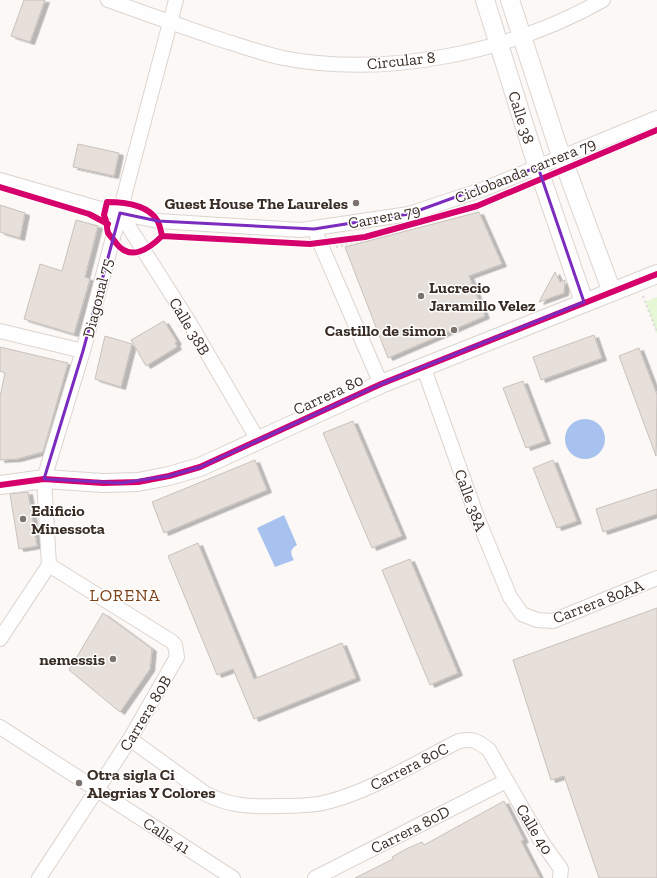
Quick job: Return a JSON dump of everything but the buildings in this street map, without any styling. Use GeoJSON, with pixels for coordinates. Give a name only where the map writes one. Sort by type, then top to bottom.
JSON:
{"type":"FeatureCollection","features":[{"type":"Feature","properties":{"kind":"street","name":"Circular 8"},"geometry":{"type":"LineString","coordinates":[[108,0],[250,49],[282,58],[312,62],[377,65],[468,51],[498,44],[522,37],[563,21],[603,0]]}},
{"type":"Feature","properties":{"kind":"street","name":"Diagonal 75"},"geometry":{"type":"LineString","coordinates":[[44,478],[83,351],[176,0]]}},
{"type":"Feature","properties":{"kind":"street","name":"Calle 38"},"geometry":{"type":"LineString","coordinates":[[485,0],[540,173],[584,302]]}},
{"type":"Feature","properties":{"kind":"street","name":"Calle 38"},"geometry":{"type":"LineString","coordinates":[[510,0],[563,158],[612,292]]}},
{"type":"Feature","properties":{"kind":"street","name":"Carrera 79"},"geometry":{"type":"LineString","coordinates":[[0,180],[120,213],[158,221],[301,230],[314,229],[409,214],[484,189],[540,173],[563,158],[657,118]]}},
{"type":"Feature","properties":{"kind":"street","name":"Calle 38B"},"geometry":{"type":"LineString","coordinates":[[120,213],[189,322],[258,440]]}},
{"type":"Feature","properties":{"kind":"street"},"geometry":{"type":"LineString","coordinates":[[314,229],[381,384]]}},
{"type":"Feature","properties":{"kind":"street","name":"Carrera 80"},"geometry":{"type":"LineString","coordinates":[[0,485],[44,478],[103,483],[138,482],[169,476],[200,467],[423,366],[657,274]]}},
{"type":"Feature","properties":{"kind":"street"},"geometry":{"type":"LineString","coordinates":[[0,331],[83,351]]}},
{"type":"Feature","properties":{"kind":"street","name":"Calle 38A"},"geometry":{"type":"LineString","coordinates":[[423,366],[477,517],[510,597],[522,614],[538,620]]}},
{"type":"Feature","properties":{"kind":"street"},"geometry":{"type":"LineString","coordinates":[[0,639],[49,565],[44,478]]}},
{"type":"Feature","properties":{"kind":"street","name":"Carrera 80B"},"geometry":{"type":"LineString","coordinates":[[39,878],[130,739],[174,666],[177,657],[175,645],[49,565]]}},
{"type":"Feature","properties":{"kind":"street","name":"Carrera 80AA"},"geometry":{"type":"LineString","coordinates":[[538,620],[553,621],[657,578]]}},
{"type":"Feature","properties":{"kind":"street","name":"Calle 41"},"geometry":{"type":"LineString","coordinates":[[0,727],[98,789],[233,878]]}},
{"type":"Feature","properties":{"kind":"street","name":"Carrera 80C"},"geometry":{"type":"LineString","coordinates":[[130,739],[206,794],[218,800],[254,807],[292,806],[321,803],[349,795],[459,741],[470,739],[480,742],[489,750],[506,781]]}},
{"type":"Feature","properties":{"kind":"street","name":"Carrera 80D"},"geometry":{"type":"LineString","coordinates":[[315,878],[506,781]]}},
{"type":"Feature","properties":{"kind":"street","name":"Calle 40"},"geometry":{"type":"LineString","coordinates":[[506,781],[541,841],[561,869],[560,878]]}},
{"type":"Feature","properties":{"kind":"path"},"geometry":{"type":"LineString","coordinates":[[320,243],[365,237],[403,227]]}},
{"type":"Feature","properties":{"kind":"path"},"geometry":{"type":"LineString","coordinates":[[638,282],[657,332]]}},
{"type":"Feature","properties":{"kind":"highlighted area"},"geometry":{"type":"Polygon","coordinates":[[[538,167],[584,302],[381,384],[200,467],[169,476],[121,483],[44,479],[83,351],[120,213],[158,221],[314,229],[409,214],[538,167]]]}},
{"type":"Feature","properties":{"kind":"green space"},"geometry":{"type":"Polygon","coordinates":[[[657,297],[657,334],[645,302],[657,297]]]}},
{"type":"Feature","properties":{"kind":"water"},"geometry":{"type":"Polygon","coordinates":[[[585,419],[596,422],[602,428],[605,439],[602,450],[596,456],[585,459],[574,456],[568,450],[565,439],[568,428],[574,422],[585,419]]]}},
{"type":"Feature","properties":{"kind":"water"},"geometry":{"type":"Polygon","coordinates":[[[284,515],[297,545],[291,551],[294,560],[275,567],[257,528],[284,515]]]}},
{"type":"Feature","properties":{"kind":"cycle path","name":"Ciclobanda carrera 79"},"geometry":{"type":"LineString","coordinates":[[162,236],[310,244],[365,237],[477,206],[657,130]]}},
{"type":"Feature","properties":{"kind":"cycle path"},"geometry":{"type":"LineString","coordinates":[[0,187],[89,214],[108,224]]}},
{"type":"Feature","properties":{"kind":"cycle path"},"geometry":{"type":"LineString","coordinates":[[107,202],[128,203],[147,210],[157,220],[162,236],[139,252],[133,253],[121,249],[108,233],[104,215],[107,202]]}},
{"type":"Feature","properties":{"kind":"cycle path"},"geometry":{"type":"LineString","coordinates":[[0,485],[44,479],[103,483],[138,482],[169,476],[200,467],[381,384],[657,274]]}},
{"type":"Feature","properties":{"kind":"place","name":"Guest House The Laureles"},"geometry":{"type":"Point","coordinates":[356,203]}},
{"type":"Feature","properties":{"kind":"place","name":"Lucrecio Jaramillo Velez"},"geometry":{"type":"Point","coordinates":[421,296]}},
{"type":"Feature","properties":{"kind":"place","name":"Castillo de simon"},"geometry":{"type":"Point","coordinates":[454,330]}},
{"type":"Feature","properties":{"kind":"place","name":"Edificio Minessota"},"geometry":{"type":"Point","coordinates":[23,519]}},
{"type":"Feature","properties":{"kind":"place","name":"nemessis"},"geometry":{"type":"Point","coordinates":[113,659]}},
{"type":"Feature","properties":{"kind":"place","name":"Otra sigla Ci Alegrias Y Colores"},"geometry":{"type":"Point","coordinates":[79,783]}},
{"type":"Feature","properties":{"kind":"district","name":"LORENA"},"geometry":{"type":"Point","coordinates":[125,595]}}]}
